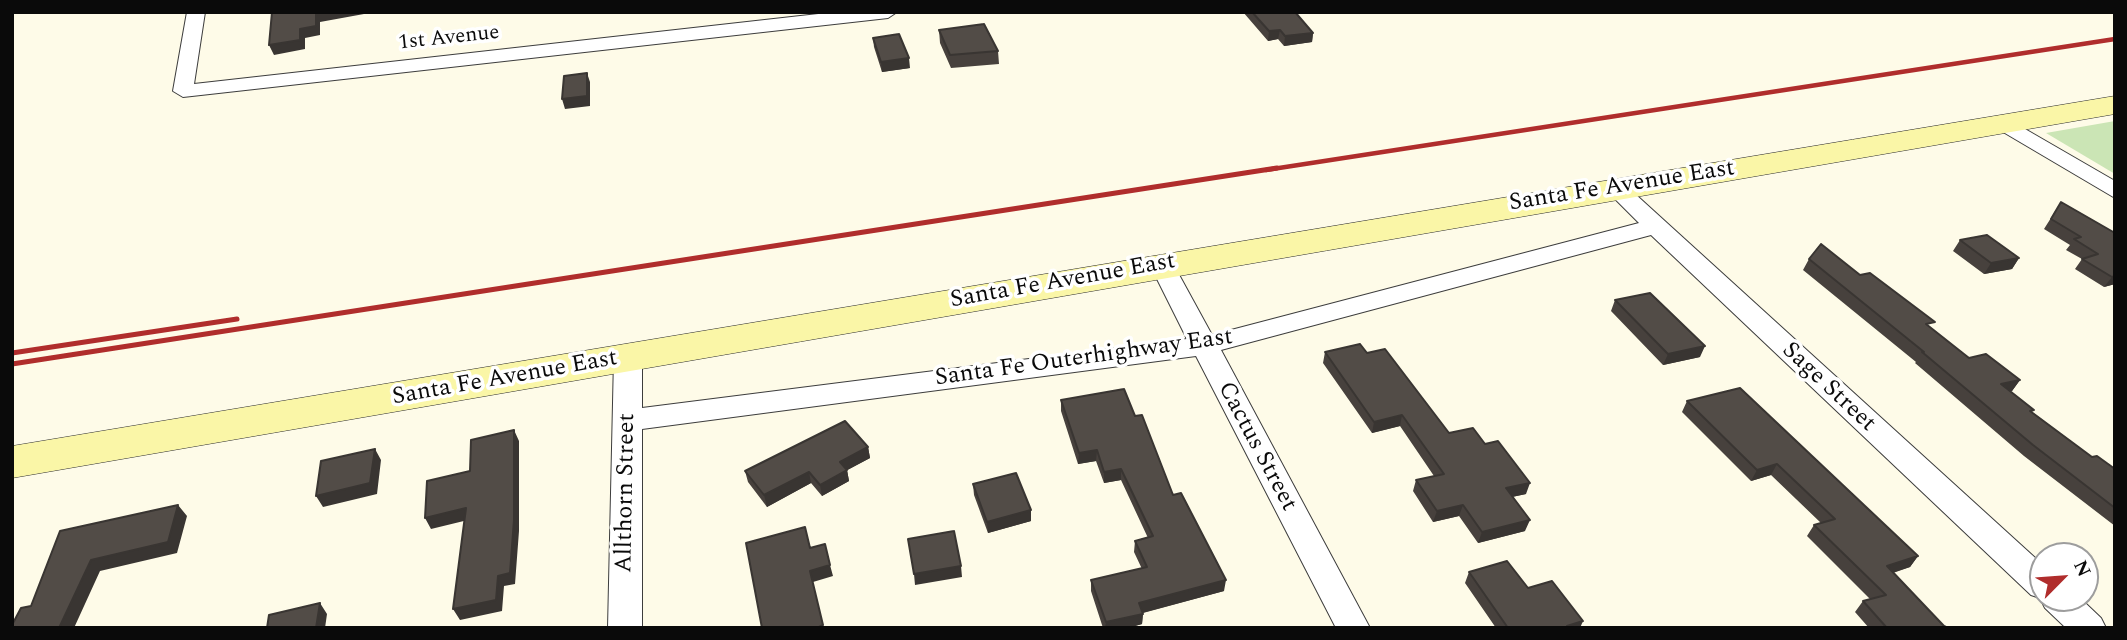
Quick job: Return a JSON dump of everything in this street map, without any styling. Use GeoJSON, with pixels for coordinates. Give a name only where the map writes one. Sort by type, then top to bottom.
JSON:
{"type":"FeatureCollection","features":[{"type":"Feature","properties":{"kind":"street","name":"1st Avenue"},"geometry":{"type":"LineString","coordinates":[[197,12],[183,91],[799,18],[888,12]]}},
{"type":"Feature","properties":{"kind":"street","name":"Santa Fe Avenue East"},"geometry":{"type":"LineString","coordinates":[[12,461],[628,359],[1162,265],[2115,105]]}},
{"type":"Feature","properties":{"kind":"street"},"geometry":{"type":"LineString","coordinates":[[2006,124],[2115,191]]}},
{"type":"Feature","properties":{"kind":"street","name":"Sage Street"},"geometry":{"type":"LineString","coordinates":[[1615,188],[1653,227],[2029,573]]}},
{"type":"Feature","properties":{"kind":"street","name":"Santa Fe Outerhighway East"},"geometry":{"type":"LineString","coordinates":[[629,420],[1203,346],[1653,227]]}},
{"type":"Feature","properties":{"kind":"street","name":"Cactus Street"},"geometry":{"type":"LineString","coordinates":[[1162,265],[1353,628]]}},
{"type":"Feature","properties":{"kind":"street","name":"Allthorn Street"},"geometry":{"type":"LineString","coordinates":[[625,628],[628,359]]}},
{"type":"Feature","properties":{"kind":"street"},"geometry":{"type":"LineString","coordinates":[[2072,612],[2089,628]]}},
{"type":"Feature","properties":{"kind":"green space"},"geometry":{"type":"Polygon","coordinates":[[[2115,121],[2115,174],[2046,133],[2115,121]]]}},
{"type":"Feature","properties":{"kind":"building"},"geometry":{"type":"Polygon","coordinates":[[[272,12],[318,12],[316,26],[300,29],[300,40],[269,45],[272,12]]]}},
{"type":"Feature","properties":{"kind":"building"},"geometry":{"type":"Polygon","coordinates":[[[1252,12],[1295,12],[1313,33],[1285,36],[1280,30],[1269,31],[1252,12]]]}},
{"type":"Feature","properties":{"kind":"building"},"geometry":{"type":"Polygon","coordinates":[[[984,24],[998,51],[950,55],[939,30],[984,24]]]}},
{"type":"Feature","properties":{"kind":"building"},"geometry":{"type":"Polygon","coordinates":[[[899,34],[909,58],[881,62],[873,38],[899,34]]]}},
{"type":"Feature","properties":{"kind":"building"},"geometry":{"type":"Polygon","coordinates":[[[587,73],[587,96],[562,99],[564,76],[587,73]]]}},
{"type":"Feature","properties":{"kind":"building"},"geometry":{"type":"Polygon","coordinates":[[[2061,202],[2115,233],[2115,276],[2112,277],[2082,259],[2098,254],[2074,239],[2081,237],[2051,219],[2061,202]]]}},
{"type":"Feature","properties":{"kind":"building"},"geometry":{"type":"Polygon","coordinates":[[[1987,235],[2019,258],[1991,263],[1960,240],[1987,235]]]}},
{"type":"Feature","properties":{"kind":"building"},"geometry":{"type":"Polygon","coordinates":[[[1821,244],[1860,275],[1870,273],[1935,322],[1926,324],[1969,358],[1986,354],[2020,380],[2001,384],[2034,410],[2030,411],[2092,457],[2097,456],[2115,469],[2115,508],[2033,445],[1809,259],[1821,244]]]}},
{"type":"Feature","properties":{"kind":"building"},"geometry":{"type":"Polygon","coordinates":[[[1650,293],[1705,346],[1668,354],[1615,300],[1650,293]]]}},
{"type":"Feature","properties":{"kind":"building"},"geometry":{"type":"Polygon","coordinates":[[[1360,344],[1367,353],[1385,349],[1449,433],[1473,428],[1485,444],[1498,441],[1530,483],[1506,488],[1530,520],[1482,532],[1463,505],[1437,511],[1416,480],[1444,474],[1402,415],[1374,422],[1325,352],[1360,344]]]}},
{"type":"Feature","properties":{"kind":"building"},"geometry":{"type":"Polygon","coordinates":[[[1740,388],[1918,556],[1887,566],[1948,628],[1887,628],[1863,601],[1886,595],[1814,525],[1835,519],[1777,464],[1757,470],[1687,401],[1740,388]]]}},
{"type":"Feature","properties":{"kind":"building"},"geometry":{"type":"Polygon","coordinates":[[[1124,389],[1135,416],[1142,415],[1173,495],[1181,493],[1226,580],[1139,603],[1143,614],[1106,622],[1091,580],[1147,567],[1135,541],[1153,536],[1121,469],[1104,472],[1097,450],[1079,453],[1061,400],[1124,389]]]}},
{"type":"Feature","properties":{"kind":"building"},"geometry":{"type":"Polygon","coordinates":[[[845,421],[868,447],[840,462],[847,470],[820,485],[809,472],[764,495],[745,471],[845,421]]]}},
{"type":"Feature","properties":{"kind":"building"},"geometry":{"type":"Polygon","coordinates":[[[514,430],[514,520],[510,573],[498,576],[496,600],[453,609],[466,508],[425,518],[427,481],[470,471],[471,440],[514,430]]]}},
{"type":"Feature","properties":{"kind":"building"},"geometry":{"type":"Polygon","coordinates":[[[375,449],[370,483],[316,496],[321,461],[375,449]]]}},
{"type":"Feature","properties":{"kind":"building"},"geometry":{"type":"Polygon","coordinates":[[[1016,473],[1031,510],[987,522],[973,484],[1016,473]]]}},
{"type":"Feature","properties":{"kind":"building"},"geometry":{"type":"Polygon","coordinates":[[[178,505],[168,542],[91,560],[59,628],[12,628],[21,608],[31,606],[60,531],[178,505]]]}},
{"type":"Feature","properties":{"kind":"building"},"geometry":{"type":"Polygon","coordinates":[[[805,527],[810,548],[825,544],[830,565],[810,571],[823,625],[817,628],[762,628],[746,543],[805,527]]]}},
{"type":"Feature","properties":{"kind":"building"},"geometry":{"type":"Polygon","coordinates":[[[954,531],[961,566],[914,574],[908,539],[954,531]]]}},
{"type":"Feature","properties":{"kind":"building"},"geometry":{"type":"Polygon","coordinates":[[[1507,561],[1528,588],[1552,581],[1583,621],[1567,626],[1569,628],[1508,628],[1469,572],[1507,561]]]}},
{"type":"Feature","properties":{"kind":"building"},"geometry":{"type":"Polygon","coordinates":[[[320,603],[316,628],[267,628],[269,615],[320,603]]]}},
{"type":"Feature","properties":{"kind":"railway"},"geometry":{"type":"LineString","coordinates":[[1266,170],[2115,39]]}},
{"type":"Feature","properties":{"kind":"railway"},"geometry":{"type":"LineString","coordinates":[[12,364],[1277,168]]}},
{"type":"Feature","properties":{"kind":"railway"},"geometry":{"type":"LineString","coordinates":[[12,353],[237,319]]}}]}
